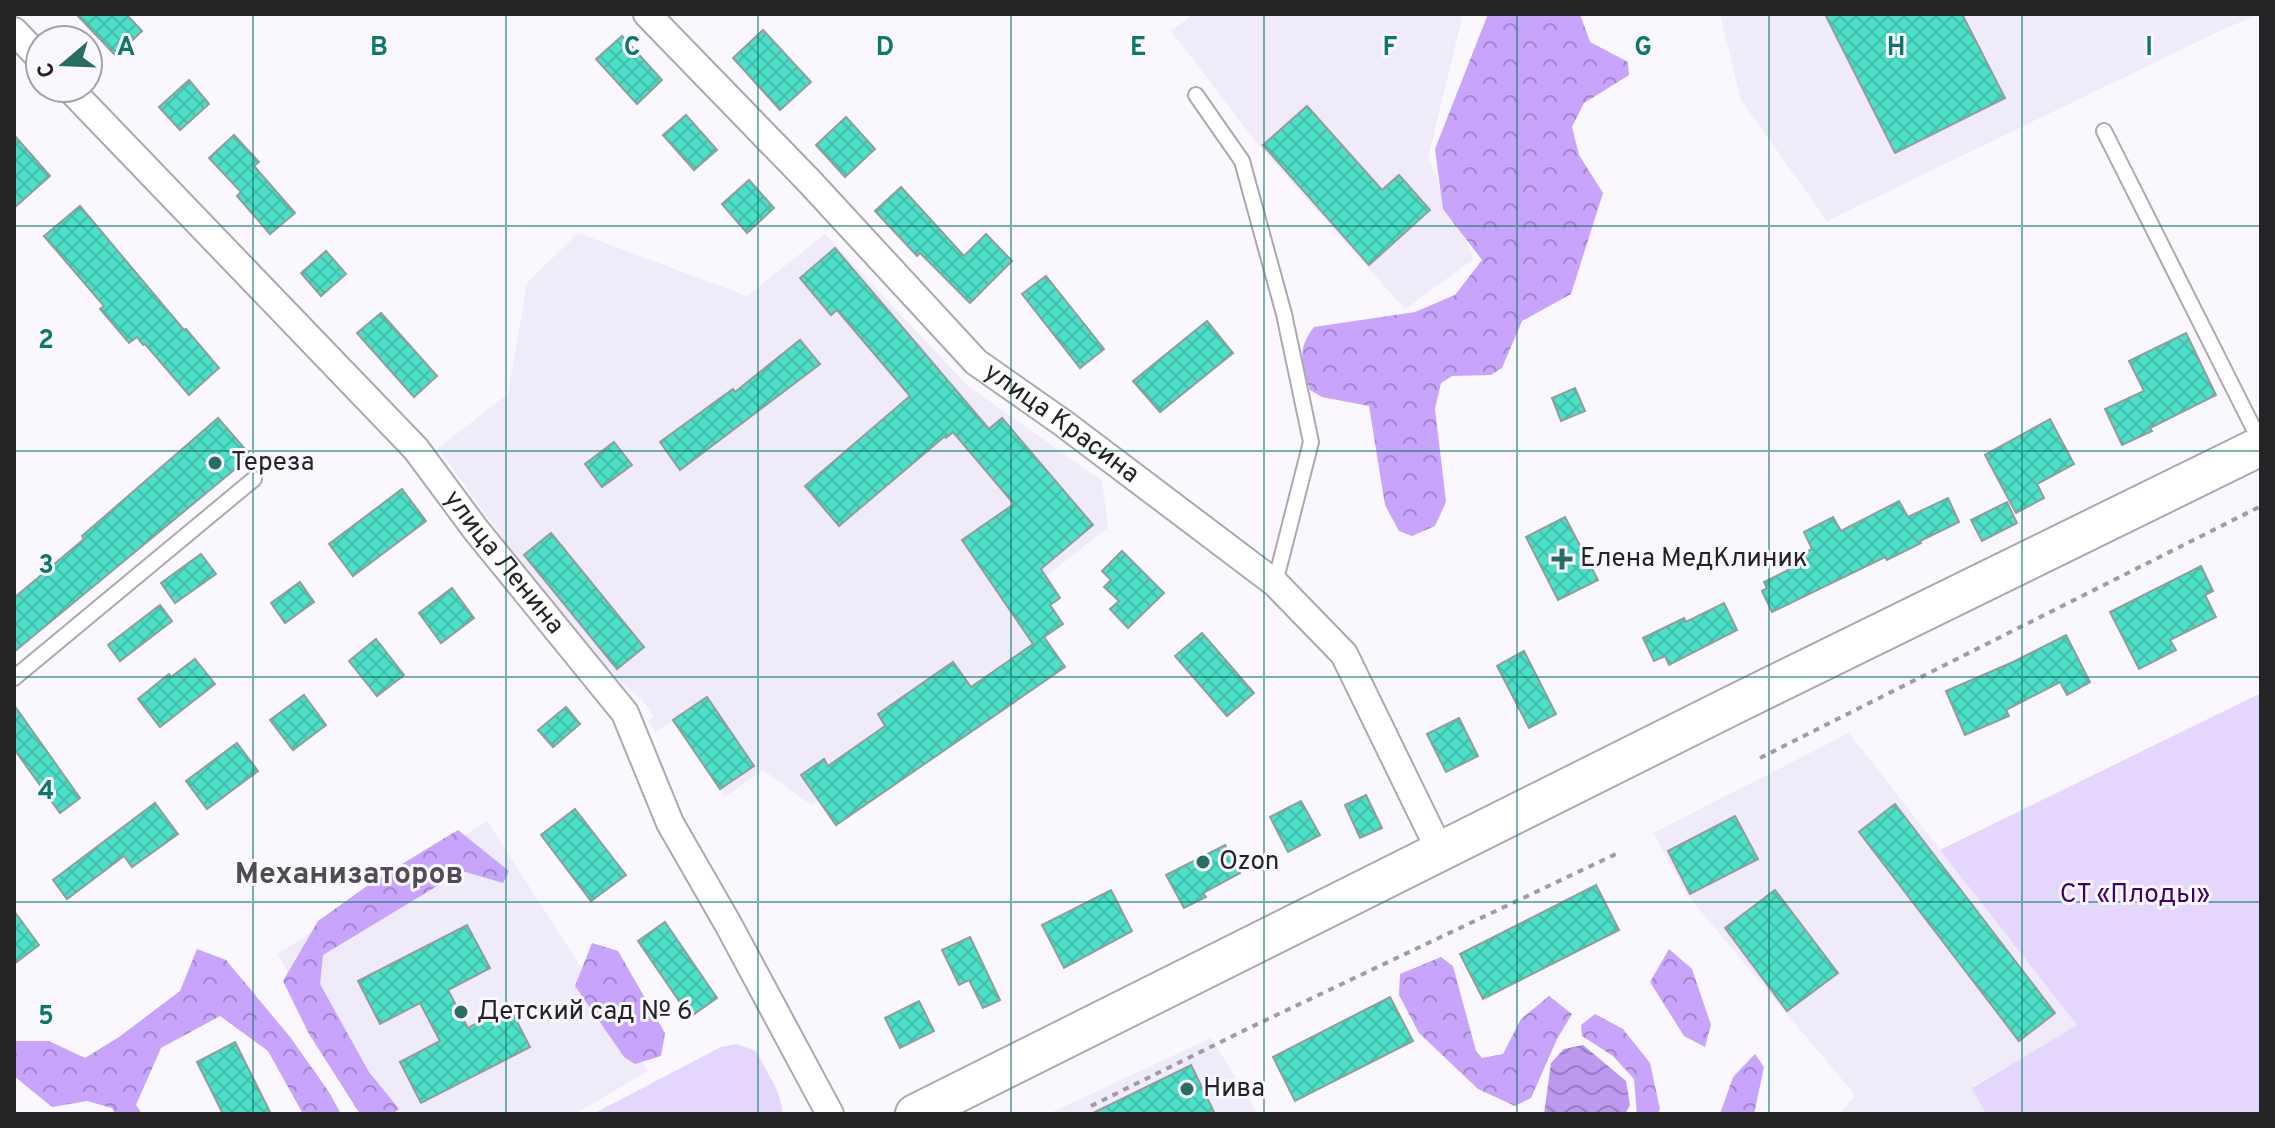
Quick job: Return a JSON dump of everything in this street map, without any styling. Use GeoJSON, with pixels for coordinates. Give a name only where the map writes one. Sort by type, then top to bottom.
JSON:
{"type":"FeatureCollection","features":[{"type":"Feature","properties":{"kind":"main road"},"geometry":{"type":"LineString","coordinates":[[920,1113],[1731,706],[2261,445]]}},
{"type":"Feature","properties":{"kind":"street","name":"улица Красина"},"geometry":{"type":"LineString","coordinates":[[647,14],[809,181],[976,362],[1063,423],[1275,583],[1344,654],[1440,851]]}},
{"type":"Feature","properties":{"kind":"street","name":"улица Ленина"},"geometry":{"type":"LineString","coordinates":[[84,104],[416,449],[476,530],[625,713],[670,823],[830,1114]]}},
{"type":"Feature","properties":{"kind":"lane"},"geometry":{"type":"LineString","coordinates":[[1196,95],[1242,161],[1284,314],[1311,442],[1275,583]]}},
{"type":"Feature","properties":{"kind":"lane"},"geometry":{"type":"LineString","coordinates":[[2104,131],[2261,445]]}},
{"type":"Feature","properties":{"kind":"lane"},"geometry":{"type":"LineString","coordinates":[[14,678],[254,479]]}},
{"type":"Feature","properties":{"kind":"path"},"geometry":{"type":"LineString","coordinates":[[1760,758],[2261,506]]}},
{"type":"Feature","properties":{"kind":"path"},"geometry":{"type":"LineString","coordinates":[[1091,1106],[1618,853]]}},
{"type":"Feature","properties":{"kind":"shaded area"},"geometry":{"type":"Polygon","coordinates":[[[1194,14],[1463,14],[1428,158],[1474,259],[1405,309],[1260,147],[1171,31],[1194,14]]]}},
{"type":"Feature","properties":{"kind":"shaded area"},"geometry":{"type":"Polygon","coordinates":[[[1720,14],[2260,14],[1827,221],[1741,100],[1720,14]]]}},
{"type":"Feature","properties":{"kind":"shaded area"},"geometry":{"type":"Polygon","coordinates":[[[578,233],[747,296],[825,234],[968,386],[1102,481],[1108,528],[1046,576],[1060,598],[1051,605],[1063,624],[1044,637],[1065,667],[836,825],[819,800],[811,805],[763,770],[725,797],[673,721],[655,732],[648,721],[654,716],[642,700],[613,675],[503,539],[438,448],[508,394],[527,283],[578,233]]]}},
{"type":"Feature","properties":{"kind":"shaded area"},"geometry":{"type":"Polygon","coordinates":[[[1849,733],[2077,1025],[1972,1087],[1986,1114],[1840,1114],[1855,1095],[1688,896],[1653,833],[1849,733]]]}},
{"type":"Feature","properties":{"kind":"shaded area","name":"Детский сад № 6"},"geometry":{"type":"Polygon","coordinates":[[[487,821],[648,1071],[575,1114],[373,1114],[277,954],[487,821]]]}},
{"type":"Feature","properties":{"kind":"shaded area"},"geometry":{"type":"Polygon","coordinates":[[[1211,1038],[1258,1114],[1048,1114],[1211,1038]]]}},
{"type":"Feature","properties":{"kind":"green space"},"geometry":{"type":"Polygon","coordinates":[[[1488,14],[1580,14],[1590,42],[1628,62],[1629,75],[1584,103],[1572,127],[1579,155],[1603,193],[1571,294],[1522,321],[1502,368],[1491,375],[1452,376],[1441,383],[1435,409],[1446,502],[1435,526],[1412,536],[1399,531],[1385,505],[1369,406],[1322,397],[1310,390],[1303,365],[1303,350],[1314,327],[1415,312],[1455,295],[1482,260],[1443,209],[1435,149],[1488,14]]]}},
{"type":"Feature","properties":{"kind":"green space","name":"СТ «Плоды»"},"geometry":{"type":"Polygon","coordinates":[[[2261,693],[2261,1114],[1986,1114],[1972,1088],[2077,1025],[1940,850],[2261,693]]]}},
{"type":"Feature","properties":{"kind":"green space"},"geometry":{"type":"Polygon","coordinates":[[[458,830],[509,871],[503,883],[462,871],[323,955],[320,984],[369,1072],[399,1109],[392,1114],[360,1114],[309,1034],[283,981],[318,921],[374,881],[458,830]]]}},
{"type":"Feature","properties":{"kind":"green space"},"geometry":{"type":"Polygon","coordinates":[[[592,943],[618,951],[665,1033],[661,1056],[635,1064],[624,1057],[575,986],[592,943]]]}},
{"type":"Feature","properties":{"kind":"green space"},"geometry":{"type":"Polygon","coordinates":[[[197,949],[226,960],[290,1037],[341,1114],[303,1114],[268,1051],[220,1016],[161,1048],[136,1105],[142,1114],[115,1114],[112,1108],[87,1101],[52,1107],[14,1076],[14,1041],[49,1041],[85,1058],[119,1037],[180,991],[197,949]]]}},
{"type":"Feature","properties":{"kind":"green space"},"geometry":{"type":"Polygon","coordinates":[[[1669,949],[1692,969],[1711,1025],[1705,1047],[1684,1036],[1650,982],[1669,949]]]}},
{"type":"Feature","properties":{"kind":"green space"},"geometry":{"type":"Polygon","coordinates":[[[1441,957],[1453,966],[1476,1051],[1482,1058],[1503,1054],[1521,1019],[1549,996],[1572,1014],[1557,1039],[1531,1098],[1515,1106],[1478,1089],[1419,1033],[1399,995],[1400,974],[1441,957]]]}},
{"type":"Feature","properties":{"kind":"green space"},"geometry":{"type":"Polygon","coordinates":[[[1595,1014],[1623,1029],[1650,1063],[1660,1109],[1658,1114],[1637,1114],[1634,1079],[1613,1056],[1582,1036],[1581,1025],[1595,1014]]]}},
{"type":"Feature","properties":{"kind":"green space"},"geometry":{"type":"Polygon","coordinates":[[[737,1044],[756,1051],[777,1090],[782,1114],[593,1114],[721,1047],[737,1044]]]}},
{"type":"Feature","properties":{"kind":"green space"},"geometry":{"type":"Polygon","coordinates":[[[1755,1054],[1764,1067],[1754,1114],[1720,1114],[1733,1077],[1755,1054]]]}},
{"type":"Feature","properties":{"kind":"water"},"geometry":{"type":"Polygon","coordinates":[[[1583,1045],[1626,1081],[1630,1105],[1625,1114],[1544,1114],[1551,1063],[1564,1049],[1583,1045]]]}},
{"type":"Feature","properties":{"kind":"building"},"geometry":{"type":"Polygon","coordinates":[[[76,14],[126,14],[142,31],[116,56],[104,43],[104,24],[86,24],[76,14]]]}},
{"type":"Feature","properties":{"kind":"building"},"geometry":{"type":"Polygon","coordinates":[[[1825,14],[1962,14],[2005,98],[1895,153],[1825,14]]]}},
{"type":"Feature","properties":{"kind":"building"},"geometry":{"type":"Polygon","coordinates":[[[763,30],[811,82],[780,110],[733,58],[763,30]]]}},
{"type":"Feature","properties":{"kind":"building"},"geometry":{"type":"Polygon","coordinates":[[[622,36],[662,80],[637,104],[596,59],[622,36]]]}},
{"type":"Feature","properties":{"kind":"building"},"geometry":{"type":"Polygon","coordinates":[[[189,80],[209,104],[180,130],[159,107],[189,80]]]}},
{"type":"Feature","properties":{"kind":"building"},"geometry":{"type":"Polygon","coordinates":[[[1307,106],[1382,190],[1399,175],[1430,210],[1369,265],[1263,145],[1307,106]]]}},
{"type":"Feature","properties":{"kind":"building"},"geometry":{"type":"Polygon","coordinates":[[[686,115],[717,150],[694,170],[663,135],[686,115]]]}},
{"type":"Feature","properties":{"kind":"building"},"geometry":{"type":"Polygon","coordinates":[[[846,117],[875,149],[845,177],[816,145],[846,117]]]}},
{"type":"Feature","properties":{"kind":"building"},"geometry":{"type":"Polygon","coordinates":[[[14,135],[50,176],[14,208],[14,135]]]}},
{"type":"Feature","properties":{"kind":"building"},"geometry":{"type":"Polygon","coordinates":[[[234,135],[259,162],[254,166],[295,213],[270,234],[237,196],[241,192],[209,158],[234,135]]]}},
{"type":"Feature","properties":{"kind":"building"},"geometry":{"type":"Polygon","coordinates":[[[749,180],[774,208],[747,233],[722,204],[749,180]]]}},
{"type":"Feature","properties":{"kind":"building"},"geometry":{"type":"Polygon","coordinates":[[[901,187],[964,256],[986,234],[1012,261],[970,303],[920,253],[917,256],[875,211],[901,187]]]}},
{"type":"Feature","properties":{"kind":"building"},"geometry":{"type":"Polygon","coordinates":[[[80,206],[219,368],[189,395],[137,337],[129,343],[100,309],[104,306],[44,236],[80,206]]]}},
{"type":"Feature","properties":{"kind":"building"},"geometry":{"type":"Polygon","coordinates":[[[835,248],[989,429],[1002,418],[1093,525],[1041,569],[1060,598],[1050,605],[1063,624],[1044,637],[1065,667],[836,825],[801,775],[824,759],[828,766],[885,726],[878,714],[953,662],[971,687],[1033,644],[962,540],[1014,504],[953,432],[839,526],[805,486],[910,396],[837,310],[831,315],[800,278],[835,248]]]}},
{"type":"Feature","properties":{"kind":"building"},"geometry":{"type":"Polygon","coordinates":[[[326,251],[346,274],[321,296],[301,273],[326,251]]]}},
{"type":"Feature","properties":{"kind":"building"},"geometry":{"type":"Polygon","coordinates":[[[1046,276],[1104,349],[1080,368],[1022,294],[1046,276]]]}},
{"type":"Feature","properties":{"kind":"building"},"geometry":{"type":"Polygon","coordinates":[[[381,313],[437,376],[414,397],[357,333],[381,313]]]}},
{"type":"Feature","properties":{"kind":"building"},"geometry":{"type":"Polygon","coordinates":[[[1207,321],[1233,353],[1160,412],[1133,381],[1207,321]]]}},
{"type":"Feature","properties":{"kind":"building"},"geometry":{"type":"Polygon","coordinates":[[[2186,333],[2216,395],[2122,445],[2105,409],[2144,391],[2129,361],[2186,333]]]}},
{"type":"Feature","properties":{"kind":"building"},"geometry":{"type":"Polygon","coordinates":[[[800,340],[820,364],[680,470],[660,442],[733,389],[735,392],[800,340]]]}},
{"type":"Feature","properties":{"kind":"building"},"geometry":{"type":"Polygon","coordinates":[[[1575,388],[1585,411],[1561,421],[1552,398],[1575,388]]]}},
{"type":"Feature","properties":{"kind":"building"},"geometry":{"type":"Polygon","coordinates":[[[218,418],[251,456],[14,652],[14,598],[218,418]]]}},
{"type":"Feature","properties":{"kind":"building"},"geometry":{"type":"Polygon","coordinates":[[[2050,419],[2074,464],[2037,484],[2044,498],[2016,513],[1985,455],[2050,419]]]}},
{"type":"Feature","properties":{"kind":"building"},"geometry":{"type":"Polygon","coordinates":[[[614,442],[632,465],[602,487],[585,464],[614,442]]]}},
{"type":"Feature","properties":{"kind":"building"},"geometry":{"type":"Polygon","coordinates":[[[402,489],[426,521],[353,576],[329,544],[402,489]]]}},
{"type":"Feature","properties":{"kind":"building"},"geometry":{"type":"Polygon","coordinates":[[[1948,498],[1959,522],[1887,560],[1885,557],[1772,612],[1762,591],[1767,588],[1764,582],[1804,562],[1800,555],[1812,549],[1804,532],[1833,517],[1841,531],[1899,501],[1908,517],[1948,498]]]}},
{"type":"Feature","properties":{"kind":"building"},"geometry":{"type":"Polygon","coordinates":[[[2007,502],[2017,523],[1982,541],[1971,520],[2007,502]]]}},
{"type":"Feature","properties":{"kind":"building","name":"Елена МедКлиник"},"geometry":{"type":"Polygon","coordinates":[[[1565,517],[1598,580],[1558,600],[1526,537],[1565,517]]]}},
{"type":"Feature","properties":{"kind":"building"},"geometry":{"type":"Polygon","coordinates":[[[551,533],[644,647],[617,669],[524,555],[551,533]]]}},
{"type":"Feature","properties":{"kind":"building"},"geometry":{"type":"Polygon","coordinates":[[[1122,551],[1164,593],[1128,628],[1110,609],[1119,601],[1104,587],[1111,580],[1102,571],[1122,551]]]}},
{"type":"Feature","properties":{"kind":"building"},"geometry":{"type":"Polygon","coordinates":[[[201,554],[216,574],[175,603],[161,583],[201,554]]]}},
{"type":"Feature","properties":{"kind":"building"},"geometry":{"type":"Polygon","coordinates":[[[2201,566],[2213,591],[2205,595],[2216,617],[2170,640],[2176,650],[2139,669],[2110,612],[2201,566]]]}},
{"type":"Feature","properties":{"kind":"building"},"geometry":{"type":"Polygon","coordinates":[[[300,582],[314,602],[285,623],[271,603],[300,582]]]}},
{"type":"Feature","properties":{"kind":"building"},"geometry":{"type":"Polygon","coordinates":[[[452,588],[474,618],[441,643],[419,613],[452,588]]]}},
{"type":"Feature","properties":{"kind":"building"},"geometry":{"type":"Polygon","coordinates":[[[1724,603],[1737,630],[1669,665],[1665,656],[1654,661],[1643,638],[1724,603]]]}},
{"type":"Feature","properties":{"kind":"building"},"geometry":{"type":"Polygon","coordinates":[[[160,605],[172,621],[120,661],[108,645],[160,605]]]}},
{"type":"Feature","properties":{"kind":"building"},"geometry":{"type":"Polygon","coordinates":[[[1202,633],[1254,693],[1227,716],[1175,656],[1202,633]]]}},
{"type":"Feature","properties":{"kind":"building"},"geometry":{"type":"Polygon","coordinates":[[[2066,635],[2090,682],[2067,695],[2060,682],[2006,710],[2009,716],[1965,735],[1946,691],[2066,635]]]}},
{"type":"Feature","properties":{"kind":"building"},"geometry":{"type":"Polygon","coordinates":[[[376,639],[404,675],[377,696],[349,661],[376,639]]]}},
{"type":"Feature","properties":{"kind":"building"},"geometry":{"type":"Polygon","coordinates":[[[1524,651],[1556,714],[1529,728],[1497,666],[1524,651]]]}},
{"type":"Feature","properties":{"kind":"building"},"geometry":{"type":"Polygon","coordinates":[[[195,659],[215,684],[160,727],[138,699],[169,674],[171,677],[195,659]]]}},
{"type":"Feature","properties":{"kind":"building"},"geometry":{"type":"Polygon","coordinates":[[[304,695],[326,725],[293,750],[270,720],[304,695]]]}},
{"type":"Feature","properties":{"kind":"building"},"geometry":{"type":"Polygon","coordinates":[[[707,697],[754,766],[720,789],[673,720],[707,697]]]}},
{"type":"Feature","properties":{"kind":"building"},"geometry":{"type":"Polygon","coordinates":[[[14,705],[80,798],[60,813],[14,749],[14,705]]]}},
{"type":"Feature","properties":{"kind":"building"},"geometry":{"type":"Polygon","coordinates":[[[566,707],[580,724],[553,747],[538,730],[566,707]]]}},
{"type":"Feature","properties":{"kind":"building"},"geometry":{"type":"Polygon","coordinates":[[[1459,718],[1478,756],[1446,772],[1427,734],[1459,718]]]}},
{"type":"Feature","properties":{"kind":"building"},"geometry":{"type":"Polygon","coordinates":[[[237,743],[258,771],[207,809],[186,781],[237,743]]]}},
{"type":"Feature","properties":{"kind":"building"},"geometry":{"type":"Polygon","coordinates":[[[1366,795],[1382,828],[1360,838],[1345,805],[1366,795]]]}},
{"type":"Feature","properties":{"kind":"building"},"geometry":{"type":"Polygon","coordinates":[[[1301,801],[1320,835],[1288,852],[1270,817],[1301,801]]]}},
{"type":"Feature","properties":{"kind":"building"},"geometry":{"type":"Polygon","coordinates":[[[155,803],[178,834],[132,867],[124,856],[67,899],[53,880],[155,803]]]}},
{"type":"Feature","properties":{"kind":"building"},"geometry":{"type":"Polygon","coordinates":[[[1895,804],[2055,1013],[2019,1041],[1859,832],[1895,804]]]}},
{"type":"Feature","properties":{"kind":"building"},"geometry":{"type":"Polygon","coordinates":[[[575,809],[626,875],[591,901],[541,835],[575,809]]]}},
{"type":"Feature","properties":{"kind":"building"},"geometry":{"type":"Polygon","coordinates":[[[1735,816],[1758,859],[1690,894],[1668,851],[1735,816]]]}},
{"type":"Feature","properties":{"kind":"building"},"geometry":{"type":"Polygon","coordinates":[[[1225,845],[1240,873],[1203,893],[1206,897],[1184,908],[1166,875],[1225,845]]]}},
{"type":"Feature","properties":{"kind":"building"},"geometry":{"type":"Polygon","coordinates":[[[1596,885],[1619,930],[1483,999],[1460,954],[1596,885]]]}},
{"type":"Feature","properties":{"kind":"building"},"geometry":{"type":"Polygon","coordinates":[[[1111,890],[1132,931],[1064,968],[1042,925],[1111,890]]]}},
{"type":"Feature","properties":{"kind":"building"},"geometry":{"type":"Polygon","coordinates":[[[1775,890],[1838,973],[1787,1011],[1725,928],[1775,890]]]}},
{"type":"Feature","properties":{"kind":"building"},"geometry":{"type":"Polygon","coordinates":[[[14,911],[39,945],[14,964],[14,911]]]}},
{"type":"Feature","properties":{"kind":"building"},"geometry":{"type":"Polygon","coordinates":[[[665,922],[717,998],[690,1017],[638,941],[665,922]]]}},
{"type":"Feature","properties":{"kind":"building"},"geometry":{"type":"Polygon","coordinates":[[[467,925],[490,968],[448,990],[468,1028],[509,1006],[530,1047],[421,1103],[400,1062],[440,1041],[420,1003],[380,1024],[358,981],[467,925]]]}},
{"type":"Feature","properties":{"kind":"building"},"geometry":{"type":"Polygon","coordinates":[[[970,937],[1000,1000],[983,1008],[969,980],[959,985],[942,950],[970,937]]]}},
{"type":"Feature","properties":{"kind":"building"},"geometry":{"type":"Polygon","coordinates":[[[1390,997],[1413,1041],[1295,1101],[1273,1057],[1390,997]]]}},
{"type":"Feature","properties":{"kind":"building"},"geometry":{"type":"Polygon","coordinates":[[[919,1001],[934,1031],[900,1048],[885,1018],[919,1001]]]}},
{"type":"Feature","properties":{"kind":"building"},"geometry":{"type":"Polygon","coordinates":[[[235,1042],[271,1114],[223,1114],[197,1062],[235,1042]]]}},
{"type":"Feature","properties":{"kind":"building"},"geometry":{"type":"Polygon","coordinates":[[[1191,1065],[1215,1114],[1091,1114],[1191,1065]]]}},
{"type":"Feature","properties":{"kind":"place","name":"Тереза"},"geometry":{"type":"Point","coordinates":[215,463]}},
{"type":"Feature","properties":{"kind":"place","name":"Елена МедКлиник"},"geometry":{"type":"Point","coordinates":[1562,559]}},
{"type":"Feature","properties":{"kind":"place","name":"Ozon"},"geometry":{"type":"Point","coordinates":[1203,862]}},
{"type":"Feature","properties":{"kind":"place","name":"Детский сад № 6"},"geometry":{"type":"Point","coordinates":[461,1012]}},
{"type":"Feature","properties":{"kind":"place","name":"Нива"},"geometry":{"type":"Point","coordinates":[1187,1089]}},
{"type":"Feature","properties":{"kind":"district","name":"Механизаторов"},"geometry":{"type":"Point","coordinates":[349,875]}}]}
